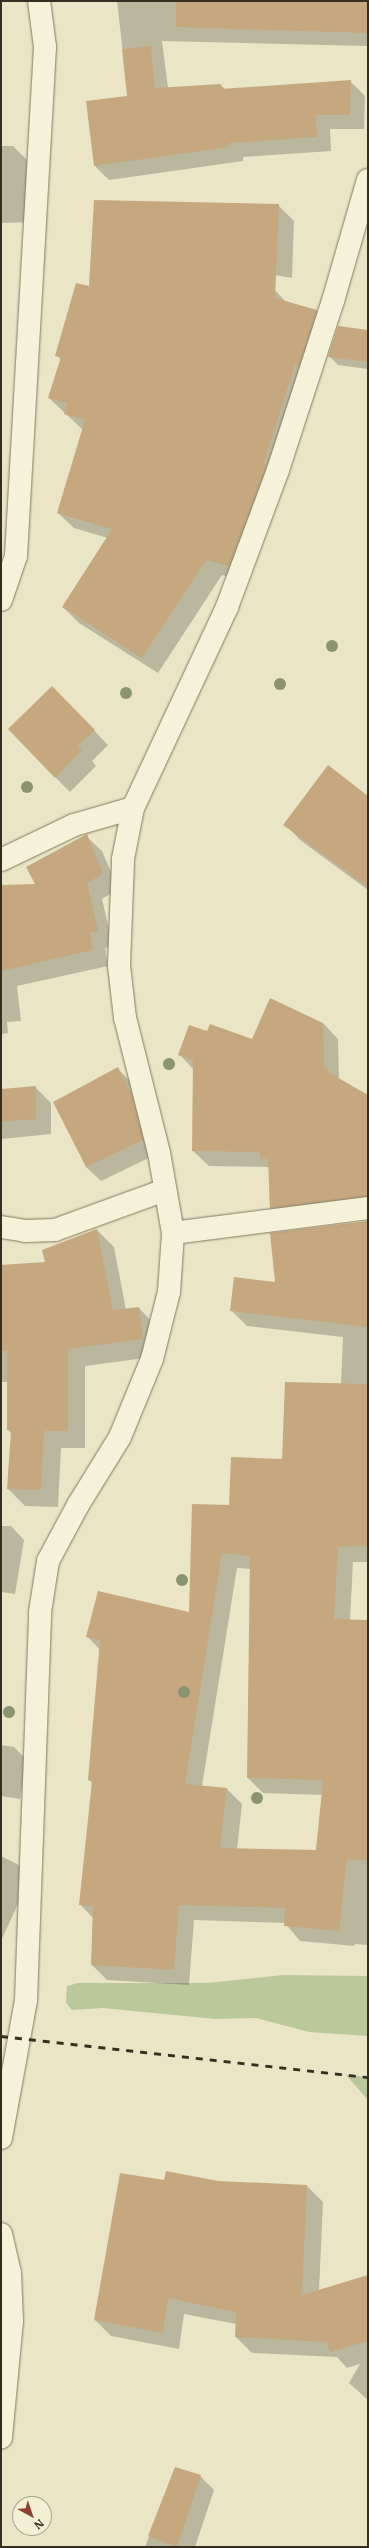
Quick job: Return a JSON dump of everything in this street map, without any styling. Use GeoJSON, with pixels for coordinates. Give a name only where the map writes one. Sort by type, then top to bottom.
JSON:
{"type":"FeatureCollection","features":[{"type":"Feature","properties":{"kind":"street"},"geometry":{"type":"LineString","coordinates":[[1,600],[16,548],[45,47],[39,1]]}},
{"type":"Feature","properties":{"kind":"street"},"geometry":{"type":"LineString","coordinates":[[1,2138],[26,2000],[40,1612],[48,1561],[78,1505],[120,1437],[152,1359],[169,1292],[173,1234],[159,1153],[125,1018],[119,965],[123,858],[132,808],[227,607],[241,571],[281,463],[333,301],[368,180]]}},
{"type":"Feature","properties":{"kind":"street"},"geometry":{"type":"LineString","coordinates":[[1,860],[74,825],[132,808]]}},
{"type":"Feature","properties":{"kind":"street"},"geometry":{"type":"LineString","coordinates":[[1,1227],[25,1231],[55,1230],[165,1190]]}},
{"type":"Feature","properties":{"kind":"street"},"geometry":{"type":"LineString","coordinates":[[173,1234],[368,1208]]}},
{"type":"Feature","properties":{"kind":"street"},"geometry":{"type":"LineString","coordinates":[[1,2234],[10,2273],[12,2321],[1,2437]]}},
{"type":"Feature","properties":{"kind":"green space"},"geometry":{"type":"Polygon","coordinates":[[[284,1975],[368,1976],[368,2036],[309,2032],[256,2018],[215,2019],[103,2008],[72,2010],[66,2003],[67,1986],[78,1983],[207,1983],[284,1975]]]}},
{"type":"Feature","properties":{"kind":"green space"},"geometry":{"type":"Polygon","coordinates":[[[346,2075],[368,2077],[368,2100],[346,2075]]]}},
{"type":"Feature","properties":{"kind":"building"},"geometry":{"type":"Polygon","coordinates":[[[176,1],[368,1],[368,33],[176,27],[176,1]]]}},
{"type":"Feature","properties":{"kind":"building"},"geometry":{"type":"Polygon","coordinates":[[[151,46],[155,88],[221,84],[221,89],[351,80],[350,115],[316,115],[317,137],[229,143],[229,147],[94,166],[86,101],[127,96],[122,49],[151,46]]]}},
{"type":"Feature","properties":{"kind":"building"},"geometry":{"type":"Polygon","coordinates":[[[94,200],[279,204],[275,298],[317,310],[299,366],[295,365],[264,463],[266,464],[262,477],[229,566],[206,560],[142,658],[62,607],[112,529],[57,513],[85,420],[64,414],[67,403],[48,398],[61,357],[55,356],[76,283],[89,286],[94,200]]]}},
{"type":"Feature","properties":{"kind":"building"},"geometry":{"type":"Polygon","coordinates":[[[338,326],[368,330],[368,362],[328,357],[338,326]]]}},
{"type":"Feature","properties":{"kind":"building"},"geometry":{"type":"Polygon","coordinates":[[[52,686],[95,730],[78,746],[82,750],[55,778],[8,729],[52,686]]]}},
{"type":"Feature","properties":{"kind":"building"},"geometry":{"type":"Polygon","coordinates":[[[328,765],[368,796],[368,887],[283,825],[328,765]]]}},
{"type":"Feature","properties":{"kind":"building"},"geometry":{"type":"Polygon","coordinates":[[[87,834],[103,874],[87,883],[98,931],[90,933],[93,950],[1,971],[1,885],[35,884],[26,867],[87,834]]]}},
{"type":"Feature","properties":{"kind":"building"},"geometry":{"type":"Polygon","coordinates":[[[270,998],[323,1023],[324,1067],[329,1069],[328,1072],[368,1095],[368,1196],[270,1208],[268,1159],[260,1159],[260,1152],[192,1151],[193,1061],[178,1055],[189,1025],[207,1031],[210,1024],[252,1039],[270,998]]]}},
{"type":"Feature","properties":{"kind":"building"},"geometry":{"type":"Polygon","coordinates":[[[118,1067],[131,1094],[143,1140],[86,1167],[53,1102],[118,1067]]]}},
{"type":"Feature","properties":{"kind":"building"},"geometry":{"type":"Polygon","coordinates":[[[36,1086],[36,1119],[1,1122],[1,1089],[36,1086]]]}},
{"type":"Feature","properties":{"kind":"building"},"geometry":{"type":"Polygon","coordinates":[[[368,1221],[368,1327],[230,1311],[234,1277],[275,1282],[270,1233],[368,1221]]]}},
{"type":"Feature","properties":{"kind":"building"},"geometry":{"type":"Polygon","coordinates":[[[97,1229],[113,1310],[139,1307],[143,1339],[68,1349],[68,1431],[44,1431],[41,1490],[7,1489],[11,1430],[7,1430],[7,1351],[1,1351],[1,1265],[45,1262],[42,1250],[97,1229]]]}},
{"type":"Feature","properties":{"kind":"building"},"geometry":{"type":"Polygon","coordinates":[[[285,1382],[368,1384],[368,1546],[338,1547],[334,1619],[368,1620],[368,1861],[347,1859],[339,1931],[284,1926],[285,1908],[179,1905],[174,1970],[91,1965],[93,1906],[79,1905],[92,1781],[88,1780],[100,1640],[86,1637],[98,1591],[189,1612],[192,1504],[229,1505],[231,1457],[282,1459],[285,1382]],[[222,1553],[185,1784],[227,1788],[220,1848],[316,1850],[323,1780],[247,1778],[250,1556],[222,1553]]]}},
{"type":"Feature","properties":{"kind":"building"},"geometry":{"type":"Polygon","coordinates":[[[166,2171],[218,2181],[307,2185],[302,2295],[368,2275],[368,2341],[330,2352],[327,2342],[235,2337],[236,2312],[168,2298],[163,2333],[94,2320],[120,2173],[164,2180],[166,2171]]]}},
{"type":"Feature","properties":{"kind":"building"},"geometry":{"type":"Polygon","coordinates":[[[175,2467],[201,2475],[177,2547],[148,2536],[175,2467]]]}},
{"type":"Feature","properties":{"kind":"railway"},"geometry":{"type":"LineString","coordinates":[[1,2036],[368,2077]]}}]}
